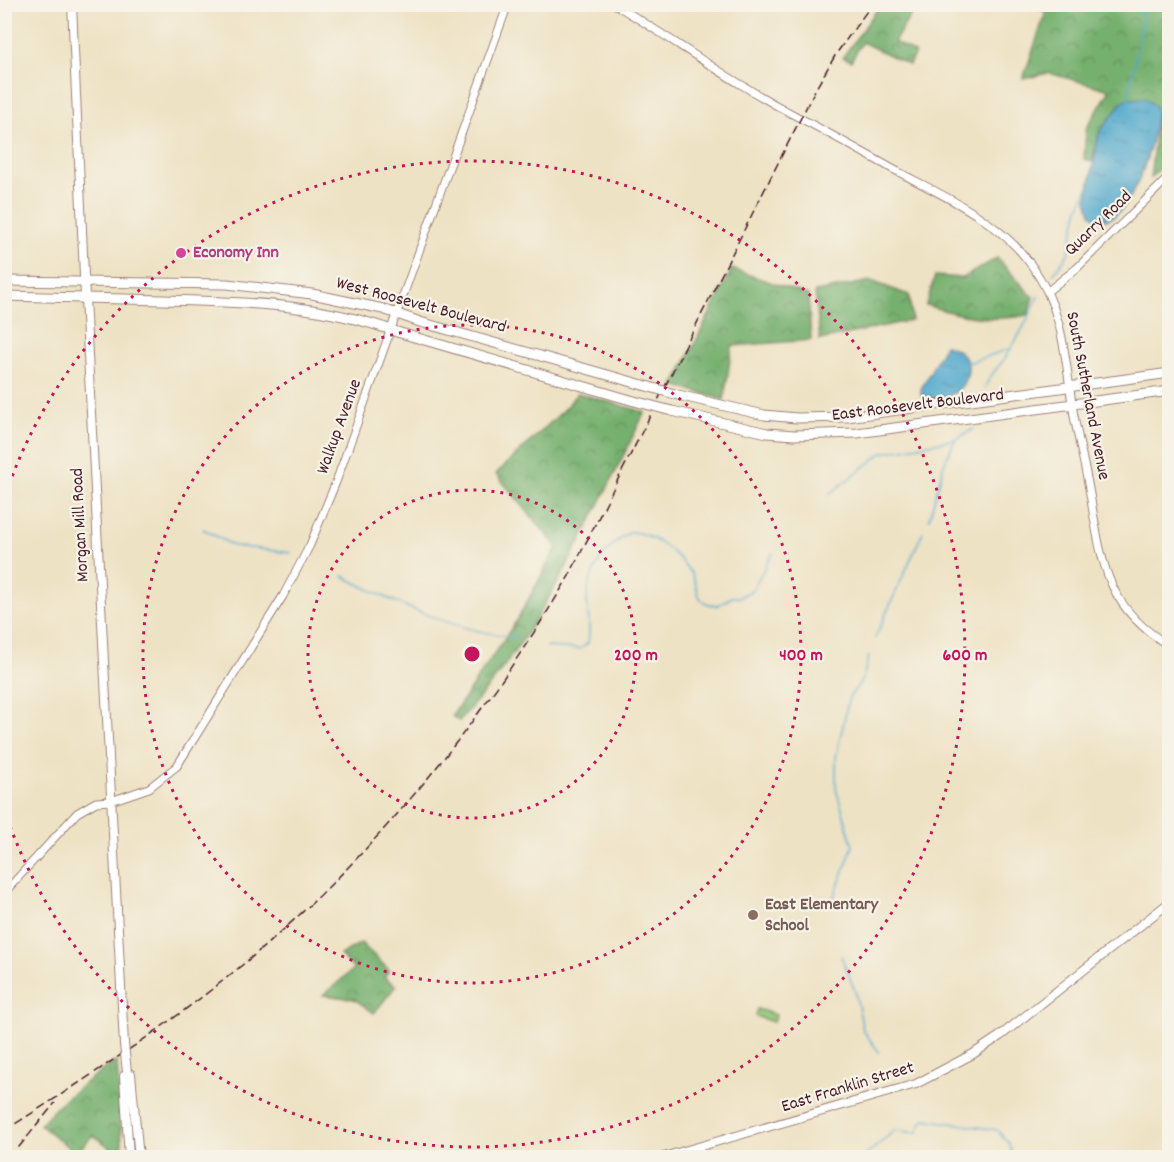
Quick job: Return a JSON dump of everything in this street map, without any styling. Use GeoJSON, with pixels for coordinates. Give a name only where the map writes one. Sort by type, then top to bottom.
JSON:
{"type":"FeatureCollection","features":[{"type":"Feature","properties":{"kind":"highway","name":"West Roosevelt Boulevard"},"geometry":{"type":"LineString","coordinates":[[4,281],[260,287],[312,294],[395,313],[678,395]]}},
{"type":"Feature","properties":{"kind":"highway","name":"West Roosevelt Boulevard"},"geometry":{"type":"LineString","coordinates":[[4,296],[279,303],[362,320],[672,411]]}},
{"type":"Feature","properties":{"kind":"highway","name":"East Roosevelt Boulevard"},"geometry":{"type":"LineString","coordinates":[[678,395],[732,408],[797,418],[847,417],[1170,373]]}},
{"type":"Feature","properties":{"kind":"highway","name":"East Roosevelt Boulevard"},"geometry":{"type":"LineString","coordinates":[[672,411],[732,427],[794,435],[856,433],[1170,391]]}},
{"type":"Feature","properties":{"kind":"main road","name":"Morgan Mill Road"},"geometry":{"type":"LineString","coordinates":[[72,4],[85,298],[127,1072]]}},
{"type":"Feature","properties":{"kind":"main road","name":"East Franklin Street"},"geometry":{"type":"LineString","coordinates":[[660,1158],[855,1104],[933,1076],[1000,1036],[1170,902]]}},
{"type":"Feature","properties":{"kind":"main road"},"geometry":{"type":"LineString","coordinates":[[129,1158],[124,1076],[127,1072],[131,1074],[137,1158]]}},
{"type":"Feature","properties":{"kind":"main road"},"geometry":{"type":"LineString","coordinates":[[127,1115],[137,1158]]}},
{"type":"Feature","properties":{"kind":"street","name":"Walkup Avenue"},"geometry":{"type":"LineString","coordinates":[[4,892],[77,813],[96,802],[111,801],[149,788],[177,766],[283,596],[310,545],[335,484],[508,4]]}},
{"type":"Feature","properties":{"kind":"street","name":"South Sutherland Avenue"},"geometry":{"type":"LineString","coordinates":[[614,4],[801,118],[959,204],[1001,231],[1027,259],[1048,291],[1062,333],[1072,405],[1102,561],[1110,586],[1136,622],[1170,646]]}},
{"type":"Feature","properties":{"kind":"street","name":"Quarry Road"},"geometry":{"type":"LineString","coordinates":[[1048,291],[1077,268],[1170,176]]}},
{"type":"Feature","properties":{"kind":"green space"},"geometry":{"type":"Polygon","coordinates":[[[881,4],[917,5],[894,42],[915,53],[909,65],[862,42],[851,61],[843,57],[881,4]]]}},
{"type":"Feature","properties":{"kind":"green space"},"geometry":{"type":"Polygon","coordinates":[[[1032,5],[1169,5],[1169,160],[1150,178],[1157,119],[1155,106],[1122,102],[1099,133],[1092,162],[1084,159],[1086,129],[1110,90],[1049,73],[1023,79],[1046,12],[1032,5]]]}},
{"type":"Feature","properties":{"kind":"green space"},"geometry":{"type":"Polygon","coordinates":[[[997,258],[1033,297],[1028,315],[1001,318],[976,317],[926,305],[935,276],[963,278],[997,258]]]}},
{"type":"Feature","properties":{"kind":"green space"},"geometry":{"type":"Polygon","coordinates":[[[732,269],[808,295],[811,340],[732,346],[724,400],[674,385],[732,269]]]}},
{"type":"Feature","properties":{"kind":"green space"},"geometry":{"type":"Polygon","coordinates":[[[871,281],[909,295],[912,320],[820,340],[815,292],[871,281]]]}},
{"type":"Feature","properties":{"kind":"green space"},"geometry":{"type":"Polygon","coordinates":[[[577,393],[645,412],[585,533],[540,613],[488,687],[459,721],[452,716],[517,620],[557,547],[496,474],[566,408],[577,393]]]}},
{"type":"Feature","properties":{"kind":"green space"},"geometry":{"type":"Polygon","coordinates":[[[361,943],[389,970],[384,977],[396,986],[374,1013],[354,999],[323,995],[354,969],[340,955],[361,943]]]}},
{"type":"Feature","properties":{"kind":"green space"},"geometry":{"type":"Polygon","coordinates":[[[757,1009],[776,1015],[773,1022],[755,1016],[757,1009]]]}},
{"type":"Feature","properties":{"kind":"green space"},"geometry":{"type":"Polygon","coordinates":[[[117,1061],[123,1157],[93,1135],[76,1153],[40,1125],[76,1090],[117,1061]]]}},
{"type":"Feature","properties":{"kind":"water"},"geometry":{"type":"Polygon","coordinates":[[[1144,98],[1155,106],[1152,138],[1146,160],[1128,201],[1116,215],[1104,220],[1091,214],[1087,199],[1099,133],[1122,102],[1128,99],[1144,98]]]}},
{"type":"Feature","properties":{"kind":"water"},"geometry":{"type":"Polygon","coordinates":[[[945,345],[959,351],[966,360],[968,371],[965,381],[958,390],[947,396],[935,399],[921,396],[921,389],[945,345]]]}},
{"type":"Feature","properties":{"kind":"waterway"},"geometry":{"type":"LineString","coordinates":[[1128,99],[1142,24],[1141,4]]}},
{"type":"Feature","properties":{"kind":"waterway"},"geometry":{"type":"LineString","coordinates":[[1053,274],[1068,254],[1079,208],[1089,186]]}},
{"type":"Feature","properties":{"kind":"waterway"},"geometry":{"type":"LineString","coordinates":[[985,388],[991,375],[1019,336],[1038,296]]}},
{"type":"Feature","properties":{"kind":"waterway"},"geometry":{"type":"LineString","coordinates":[[968,363],[1009,349]]}},
{"type":"Feature","properties":{"kind":"waterway"},"geometry":{"type":"LineString","coordinates":[[828,495],[882,453],[955,439],[974,429]]}},
{"type":"Feature","properties":{"kind":"waterway"},"geometry":{"type":"LineString","coordinates":[[929,519],[944,464],[955,440]]}},
{"type":"Feature","properties":{"kind":"waterway"},"geometry":{"type":"LineString","coordinates":[[203,529],[234,546],[291,553]]}},
{"type":"Feature","properties":{"kind":"waterway"},"geometry":{"type":"LineString","coordinates":[[547,647],[580,649],[588,643],[587,601],[590,580],[606,552],[630,532],[656,540],[672,552],[691,573],[700,598],[717,606],[732,597],[740,597],[752,590],[773,553]]}},
{"type":"Feature","properties":{"kind":"waterway"},"geometry":{"type":"LineString","coordinates":[[875,638],[923,532]]}},
{"type":"Feature","properties":{"kind":"waterway"},"geometry":{"type":"LineString","coordinates":[[343,576],[427,615],[472,629],[517,637]]}},
{"type":"Feature","properties":{"kind":"waterway"},"geometry":{"type":"LineString","coordinates":[[831,905],[853,846],[836,789],[836,757],[849,698],[863,678],[869,656]]}},
{"type":"Feature","properties":{"kind":"waterway"},"geometry":{"type":"LineString","coordinates":[[841,956],[855,991],[863,1030],[879,1052]]}},
{"type":"Feature","properties":{"kind":"waterway"},"geometry":{"type":"LineString","coordinates":[[863,1158],[895,1130],[917,1133],[924,1119],[997,1130],[1009,1144],[1013,1158]]}},
{"type":"Feature","properties":{"kind":"railway"},"geometry":{"type":"LineString","coordinates":[[4,1131],[161,1027],[211,990],[264,946],[364,851],[453,747],[533,635],[569,576],[815,90],[836,54],[872,4]]}},
{"type":"Feature","properties":{"kind":"railway"},"geometry":{"type":"LineString","coordinates":[[10,1158],[55,1103]]}},
{"type":"Feature","properties":{"kind":"place","name":"Economy Inn"},"geometry":{"type":"Point","coordinates":[181,253]}},
{"type":"Feature","properties":{"kind":"place","name":"East Elementary School"},"geometry":{"type":"Point","coordinates":[753,915]}}]}
